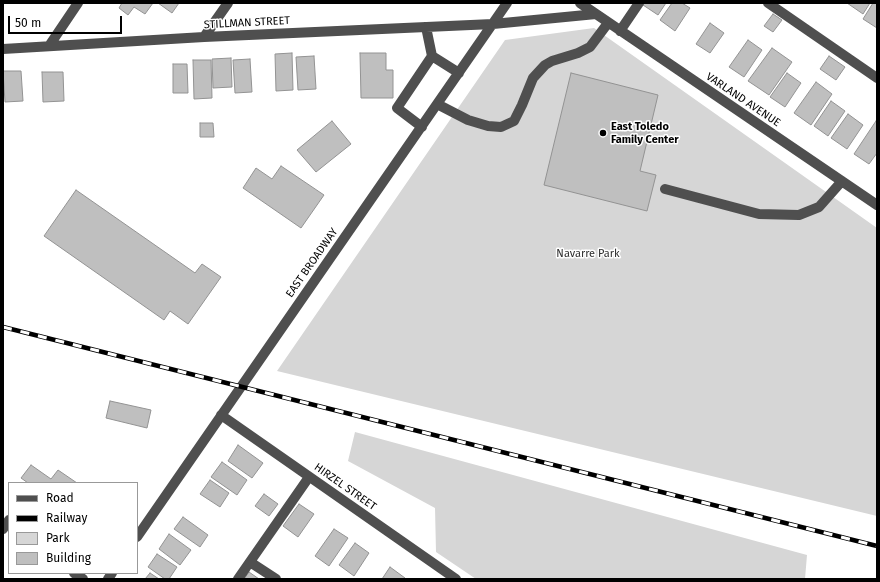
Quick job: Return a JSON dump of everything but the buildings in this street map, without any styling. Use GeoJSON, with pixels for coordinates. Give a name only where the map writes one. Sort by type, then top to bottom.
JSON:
{"type":"FeatureCollection","features":[{"type":"Feature","properties":{"kind":"street"},"geometry":{"type":"LineString","coordinates":[[49,46],[78,3]]}},
{"type":"Feature","properties":{"kind":"street"},"geometry":{"type":"LineString","coordinates":[[204,37],[228,3]]}},
{"type":"Feature","properties":{"kind":"street","name":"EAST BROADWAY"},"geometry":{"type":"LineString","coordinates":[[138,534],[507,3]]}},
{"type":"Feature","properties":{"kind":"street","name":"VARLAND AVENUE"},"geometry":{"type":"LineString","coordinates":[[580,3],[877,205]]}},
{"type":"Feature","properties":{"kind":"street"},"geometry":{"type":"LineString","coordinates":[[620,31],[639,3]]}},
{"type":"Feature","properties":{"kind":"street"},"geometry":{"type":"LineString","coordinates":[[768,3],[877,78]]}},
{"type":"Feature","properties":{"kind":"street"},"geometry":{"type":"LineString","coordinates":[[493,24],[596,14]]}},
{"type":"Feature","properties":{"kind":"street"},"geometry":{"type":"LineString","coordinates":[[437,104],[468,120],[488,126],[501,127],[514,121],[533,78],[545,65],[590,47],[608,23]]}},
{"type":"Feature","properties":{"kind":"street","name":"STILLMAN STREET"},"geometry":{"type":"LineString","coordinates":[[3,49],[204,37],[493,24]]}},
{"type":"Feature","properties":{"kind":"street"},"geometry":{"type":"LineString","coordinates":[[426,27],[432,56],[458,73]]}},
{"type":"Feature","properties":{"kind":"street"},"geometry":{"type":"LineString","coordinates":[[422,127],[397,108],[432,56]]}},
{"type":"Feature","properties":{"kind":"street"},"geometry":{"type":"LineString","coordinates":[[665,189],[759,214],[799,216],[819,207],[842,181]]}},
{"type":"Feature","properties":{"kind":"street","name":"HIRZEL STREET"},"geometry":{"type":"LineString","coordinates":[[221,415],[456,579]]}},
{"type":"Feature","properties":{"kind":"street"},"geometry":{"type":"LineString","coordinates":[[238,579],[310,477]]}},
{"type":"Feature","properties":{"kind":"street"},"geometry":{"type":"LineString","coordinates":[[250,562],[276,579]]}},
{"type":"Feature","properties":{"kind":"green space","name":"Navarre Park"},"geometry":{"type":"Polygon","coordinates":[[[594,28],[877,228],[877,516],[277,371],[505,40],[594,28]]]}},
{"type":"Feature","properties":{"kind":"green space"},"geometry":{"type":"Polygon","coordinates":[[[355,432],[807,555],[805,579],[476,579],[436,552],[435,508],[348,461],[355,432]]]}},
{"type":"Feature","properties":{"kind":"railway"},"geometry":{"type":"LineString","coordinates":[[3,327],[877,546]]}},
{"type":"Feature","properties":{"kind":"place","name":"East Toledo Family Center"},"geometry":{"type":"Point","coordinates":[603,133]}}]}
